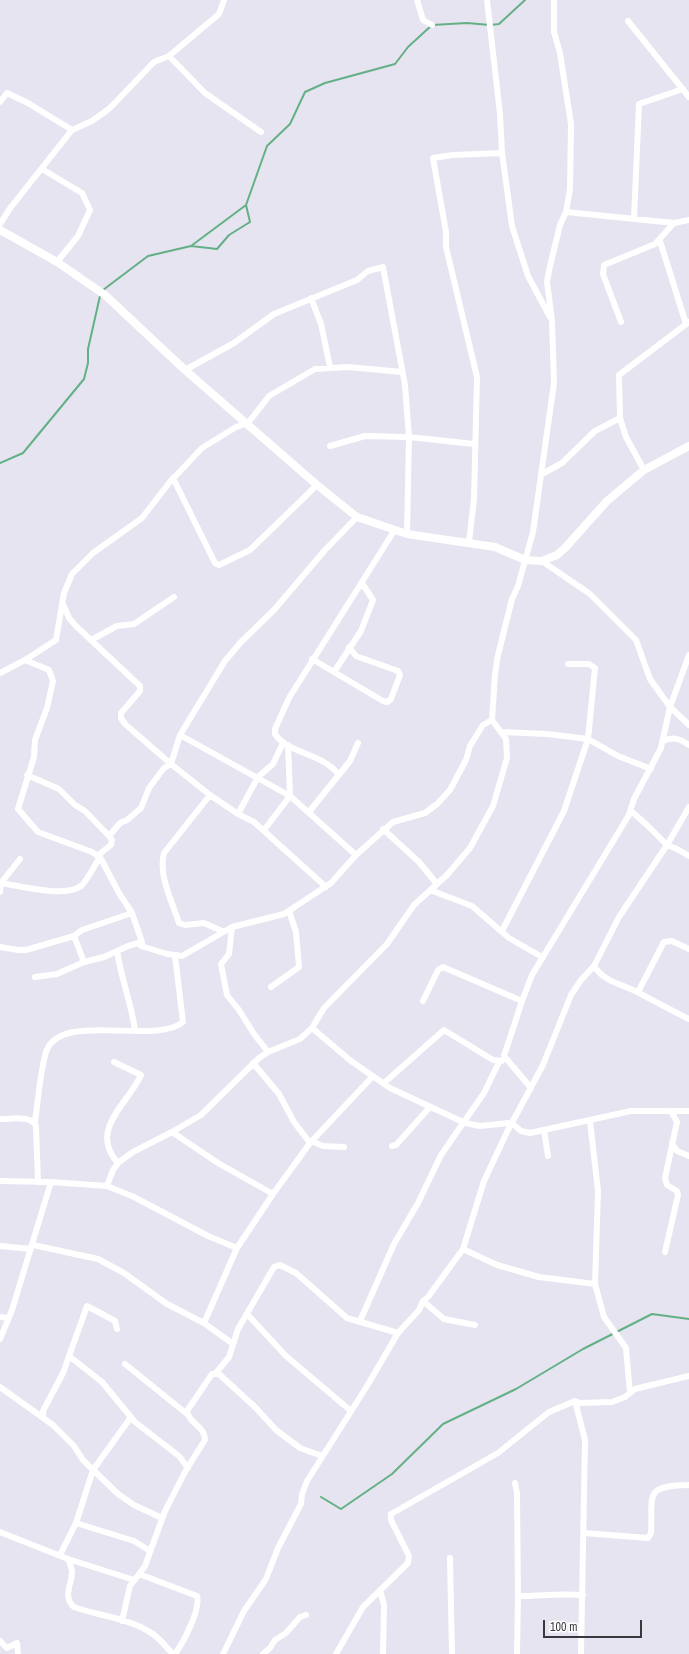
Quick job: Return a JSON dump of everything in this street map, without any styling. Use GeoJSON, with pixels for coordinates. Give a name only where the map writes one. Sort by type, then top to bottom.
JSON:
{"type":"FeatureCollection","features":[{"type":"Feature","properties":{"kind":"street"},"geometry":{"type":"LineString","coordinates":[[0,224],[11,207],[72,130],[92,121],[110,108],[154,62],[169,56],[219,14],[224,0]]}},
{"type":"Feature","properties":{"kind":"street"},"geometry":{"type":"LineString","coordinates":[[417,0],[423,20],[432,25]]}},
{"type":"Feature","properties":{"kind":"street"},"geometry":{"type":"LineString","coordinates":[[487,0],[500,114],[502,153],[512,226],[528,276],[552,321]]}},
{"type":"Feature","properties":{"kind":"street"},"geometry":{"type":"LineString","coordinates":[[107,1186],[113,1170],[118,1163],[133,1152],[172,1132],[208,1109],[253,1063],[268,1052],[295,1042],[312,1028],[324,1008],[387,944],[409,911],[447,875],[470,848],[493,806],[507,758],[507,749],[502,732],[492,720],[494,674],[512,599],[533,532],[554,383],[552,321],[547,288],[548,275],[560,226],[566,212],[570,189],[571,124],[560,53],[554,32],[554,0]]}},
{"type":"Feature","properties":{"kind":"street"},"geometry":{"type":"LineString","coordinates":[[628,21],[689,97]]}},
{"type":"Feature","properties":{"kind":"street"},"geometry":{"type":"LineString","coordinates":[[169,56],[205,93],[261,132]]}},
{"type":"Feature","properties":{"kind":"street"},"geometry":{"type":"LineString","coordinates":[[634,219],[639,104],[682,89]]}},
{"type":"Feature","properties":{"kind":"street"},"geometry":{"type":"LineString","coordinates":[[0,102],[7,92],[72,130]]}},
{"type":"Feature","properties":{"kind":"street"},"geometry":{"type":"LineString","coordinates":[[469,542],[474,499],[474,444],[477,377],[451,273],[446,247],[446,232],[433,158],[453,155],[502,153]]}},
{"type":"Feature","properties":{"kind":"street"},"geometry":{"type":"LineString","coordinates":[[42,169],[82,193],[90,210],[78,236],[57,262]]}},
{"type":"Feature","properties":{"kind":"street"},"geometry":{"type":"LineString","coordinates":[[566,212],[674,223],[689,220]]}},
{"type":"Feature","properties":{"kind":"street"},"geometry":{"type":"LineString","coordinates":[[621,322],[604,274],[604,265],[660,241],[674,223]]}},
{"type":"Feature","properties":{"kind":"street"},"geometry":{"type":"LineString","coordinates":[[0,230],[57,262],[97,288],[185,370],[248,423],[317,485],[357,517],[394,531],[495,547],[525,560],[542,560],[557,555],[565,548],[607,501],[644,470],[689,446]]}},
{"type":"Feature","properties":{"kind":"street"},"geometry":{"type":"LineString","coordinates":[[644,470],[626,437],[620,418],[618,379],[621,373],[687,323],[660,241]]}},
{"type":"Feature","properties":{"kind":"street"},"geometry":{"type":"LineString","coordinates":[[185,370],[234,343],[274,314],[357,280],[368,271],[383,267],[402,372],[409,437],[407,534]]}},
{"type":"Feature","properties":{"kind":"street"},"geometry":{"type":"LineString","coordinates":[[312,298],[321,324],[330,367]]}},
{"type":"Feature","properties":{"kind":"street"},"geometry":{"type":"LineString","coordinates":[[0,673],[25,660],[56,640],[64,593],[72,574],[93,553],[142,518],[173,478],[202,448],[236,427],[248,423],[258,408],[278,390],[315,369],[330,367],[402,372]]}},
{"type":"Feature","properties":{"kind":"street"},"geometry":{"type":"LineString","coordinates":[[542,474],[562,463],[596,431],[620,418]]}},
{"type":"Feature","properties":{"kind":"street"},"geometry":{"type":"LineString","coordinates":[[330,446],[365,436],[409,437],[474,444]]}},
{"type":"Feature","properties":{"kind":"street"},"geometry":{"type":"LineString","coordinates":[[173,478],[216,563],[219,564],[250,550],[317,485]]}},
{"type":"Feature","properties":{"kind":"street"},"geometry":{"type":"LineString","coordinates":[[108,836],[120,823],[127,820],[141,808],[149,788],[164,768],[171,764],[180,735],[225,661],[241,642],[274,610],[325,550],[357,517]]}},
{"type":"Feature","properties":{"kind":"street"},"geometry":{"type":"LineString","coordinates":[[339,775],[327,763],[285,744],[275,734],[276,729],[289,698],[312,659],[362,584],[369,569],[394,531]]}},
{"type":"Feature","properties":{"kind":"street"},"geometry":{"type":"LineString","coordinates":[[542,560],[590,594],[636,640],[650,679],[670,706],[689,725]]}},
{"type":"Feature","properties":{"kind":"street"},"geometry":{"type":"LineString","coordinates":[[334,672],[349,647],[361,631],[373,600],[362,584]]}},
{"type":"Feature","properties":{"kind":"street"},"geometry":{"type":"LineString","coordinates":[[90,640],[111,628],[134,624],[174,597]]}},
{"type":"Feature","properties":{"kind":"street"},"geometry":{"type":"LineString","coordinates":[[63,604],[69,618],[90,640],[140,686],[140,691],[121,714],[124,724],[210,795],[238,814],[248,818],[264,830],[326,887]]}},
{"type":"Feature","properties":{"kind":"street"},"geometry":{"type":"LineString","coordinates":[[312,659],[387,702],[391,699],[400,675],[398,671],[356,656],[349,647]]}},
{"type":"Feature","properties":{"kind":"street"},"geometry":{"type":"LineString","coordinates":[[360,1321],[394,1244],[418,1203],[441,1155],[484,1093],[499,1062],[502,1061],[532,975],[631,811],[634,799],[651,769],[663,741],[670,706],[687,665],[689,655]]}},
{"type":"Feature","properties":{"kind":"street"},"geometry":{"type":"LineString","coordinates":[[25,660],[49,670],[53,681],[47,708],[35,740],[34,757],[27,775],[18,809],[20,814],[38,832],[92,852],[98,856],[119,893],[132,912],[142,942],[141,946],[175,956],[182,956],[190,953],[222,931],[232,926],[289,911],[305,899],[326,887],[383,829],[399,819],[425,813],[437,804],[450,790],[466,760],[470,746],[483,725],[492,720]]}},
{"type":"Feature","properties":{"kind":"street"},"geometry":{"type":"LineString","coordinates":[[502,931],[564,811],[588,739],[595,668],[589,664],[568,664]]}},
{"type":"Feature","properties":{"kind":"street"},"geometry":{"type":"LineString","coordinates":[[502,732],[547,734],[588,739],[618,756],[651,769]]}},
{"type":"Feature","properties":{"kind":"street"},"geometry":{"type":"LineString","coordinates":[[180,735],[290,796],[356,855]]}},
{"type":"Feature","properties":{"kind":"street"},"geometry":{"type":"LineString","coordinates":[[663,741],[669,738],[679,739],[689,745]]}},
{"type":"Feature","properties":{"kind":"street"},"geometry":{"type":"LineString","coordinates":[[309,812],[355,753],[358,743]]}},
{"type":"Feature","properties":{"kind":"street"},"geometry":{"type":"LineString","coordinates":[[238,814],[258,777],[273,764],[285,744]]}},
{"type":"Feature","properties":{"kind":"street"},"geometry":{"type":"LineString","coordinates":[[264,830],[290,796],[285,744]]}},
{"type":"Feature","properties":{"kind":"street"},"geometry":{"type":"LineString","coordinates":[[1,883],[47,892],[81,886],[98,856],[110,845],[112,840],[85,811],[75,805],[59,789],[27,775]]}},
{"type":"Feature","properties":{"kind":"street"},"geometry":{"type":"LineString","coordinates":[[210,795],[164,853],[162,861],[163,875],[179,922],[185,925],[204,923],[222,931]]}},
{"type":"Feature","properties":{"kind":"street"},"geometry":{"type":"LineString","coordinates":[[223,1654],[244,1611],[266,1579],[278,1548],[301,1504],[304,1487],[322,1456],[398,1334],[419,1310],[423,1301],[428,1297],[463,1249],[484,1181],[511,1124],[543,1065],[571,995],[581,980],[594,966],[619,917],[667,845],[689,807]]}},
{"type":"Feature","properties":{"kind":"street"},"geometry":{"type":"LineString","coordinates":[[631,811],[667,845],[689,856]]}},
{"type":"Feature","properties":{"kind":"street"},"geometry":{"type":"LineString","coordinates":[[383,829],[420,862],[438,884]]}},
{"type":"Feature","properties":{"kind":"street"},"geometry":{"type":"LineString","coordinates":[[0,892],[1,883],[20,859]]}},
{"type":"Feature","properties":{"kind":"street"},"geometry":{"type":"LineString","coordinates":[[430,890],[472,906],[509,938],[542,957]]}},
{"type":"Feature","properties":{"kind":"street"},"geometry":{"type":"LineString","coordinates":[[271,987],[299,967],[296,932],[289,911]]}},
{"type":"Feature","properties":{"kind":"street"},"geometry":{"type":"LineString","coordinates":[[0,947],[26,950],[74,936],[82,930],[132,912]]}},
{"type":"Feature","properties":{"kind":"street"},"geometry":{"type":"LineString","coordinates":[[232,926],[229,954],[223,961],[221,967],[227,995],[268,1052]]}},
{"type":"Feature","properties":{"kind":"street"},"geometry":{"type":"LineString","coordinates":[[74,936],[84,962]]}},
{"type":"Feature","properties":{"kind":"street"},"geometry":{"type":"LineString","coordinates":[[638,992],[664,942],[672,941],[689,949]]}},
{"type":"Feature","properties":{"kind":"street"},"geometry":{"type":"LineString","coordinates":[[35,977],[57,974],[84,962],[104,957],[128,946],[142,942]]}},
{"type":"Feature","properties":{"kind":"street"},"geometry":{"type":"LineString","coordinates":[[117,951],[121,975],[131,1007],[135,1030]]}},
{"type":"Feature","properties":{"kind":"street"},"geometry":{"type":"LineString","coordinates":[[38,1182],[35,1122],[46,1052],[59,1036],[75,1032],[135,1030],[151,1031],[174,1028],[183,1022],[175,956]]}},
{"type":"Feature","properties":{"kind":"street"},"geometry":{"type":"LineString","coordinates":[[594,966],[602,976],[609,981],[638,992],[659,1005],[689,1019]]}},
{"type":"Feature","properties":{"kind":"street"},"geometry":{"type":"LineString","coordinates":[[423,1001],[438,970],[443,967],[522,1001]]}},
{"type":"Feature","properties":{"kind":"street"},"geometry":{"type":"LineString","coordinates":[[312,1028],[351,1061],[390,1088],[463,1122],[480,1126],[511,1124],[525,1132],[590,1121],[631,1111],[689,1111]]}},
{"type":"Feature","properties":{"kind":"street"},"geometry":{"type":"LineString","coordinates":[[384,1083],[444,1030],[493,1060],[499,1062]]}},
{"type":"Feature","properties":{"kind":"street"},"geometry":{"type":"LineString","coordinates":[[504,1056],[531,1088]]}},
{"type":"Feature","properties":{"kind":"street"},"geometry":{"type":"LineString","coordinates":[[114,1062],[141,1075],[139,1082],[107,1128],[109,1148],[112,1156],[118,1163]]}},
{"type":"Feature","properties":{"kind":"street"},"geometry":{"type":"LineString","coordinates":[[253,1063],[283,1098],[294,1122],[310,1142],[323,1146],[344,1147]]}},
{"type":"Feature","properties":{"kind":"street"},"geometry":{"type":"LineString","coordinates":[[204,1323],[237,1248],[273,1194],[310,1142],[373,1076]]}},
{"type":"Feature","properties":{"kind":"street"},"geometry":{"type":"LineString","coordinates":[[392,1146],[406,1134],[430,1107]]}},
{"type":"Feature","properties":{"kind":"street"},"geometry":{"type":"LineString","coordinates":[[665,1252],[678,1195],[677,1191],[667,1185],[665,1178],[677,1122],[671,1111]]}},
{"type":"Feature","properties":{"kind":"street"},"geometry":{"type":"LineString","coordinates":[[0,1119],[29,1119],[35,1122]]}},
{"type":"Feature","properties":{"kind":"street"},"geometry":{"type":"LineString","coordinates":[[590,1121],[598,1191],[595,1284],[604,1317],[624,1343],[628,1353],[630,1393]]}},
{"type":"Feature","properties":{"kind":"street"},"geometry":{"type":"LineString","coordinates":[[544,1130],[548,1156]]}},
{"type":"Feature","properties":{"kind":"street"},"geometry":{"type":"LineString","coordinates":[[172,1132],[218,1163],[273,1194]]}},
{"type":"Feature","properties":{"kind":"street"},"geometry":{"type":"LineString","coordinates":[[672,1143],[677,1151],[689,1156]]}},
{"type":"Feature","properties":{"kind":"street"},"geometry":{"type":"LineString","coordinates":[[0,1181],[51,1182],[107,1186],[134,1197],[208,1236],[237,1248]]}},
{"type":"Feature","properties":{"kind":"street"},"geometry":{"type":"LineString","coordinates":[[0,1339],[9,1318],[51,1182]]}},
{"type":"Feature","properties":{"kind":"street"},"geometry":{"type":"LineString","coordinates":[[0,1246],[32,1247],[98,1259],[124,1273],[166,1304],[204,1323],[233,1344]]}},
{"type":"Feature","properties":{"kind":"street"},"geometry":{"type":"LineString","coordinates":[[463,1249],[497,1265],[539,1277],[595,1284]]}},
{"type":"Feature","properties":{"kind":"street"},"geometry":{"type":"LineString","coordinates":[[187,1414],[189,1406],[200,1389],[229,1357],[238,1330],[274,1266],[280,1265],[296,1273],[344,1316],[398,1334]]}},
{"type":"Feature","properties":{"kind":"street"},"geometry":{"type":"LineString","coordinates":[[423,1301],[444,1319],[475,1325]]}},
{"type":"Feature","properties":{"kind":"street"},"geometry":{"type":"LineString","coordinates":[[43,1417],[42,1411],[63,1373],[87,1306],[115,1321],[117,1329]]}},
{"type":"Feature","properties":{"kind":"street"},"geometry":{"type":"LineString","coordinates":[[247,1314],[286,1356],[351,1410]]}},
{"type":"Feature","properties":{"kind":"street"},"geometry":{"type":"LineString","coordinates":[[0,1317],[9,1318]]}},
{"type":"Feature","properties":{"kind":"street"},"geometry":{"type":"LineString","coordinates":[[69,1356],[106,1386],[132,1417],[179,1456],[188,1468]]}},
{"type":"Feature","properties":{"kind":"street"},"geometry":{"type":"LineString","coordinates":[[122,1621],[128,1594],[134,1580],[145,1566],[162,1518],[183,1474],[202,1444],[205,1435],[187,1414],[125,1364]]}},
{"type":"Feature","properties":{"kind":"street"},"geometry":{"type":"LineString","coordinates":[[216,1373],[256,1408],[276,1430],[300,1448],[322,1456]]}},
{"type":"Feature","properties":{"kind":"street"},"geometry":{"type":"LineString","coordinates":[[336,1654],[354,1620],[363,1607],[409,1560],[390,1520],[390,1514],[498,1453],[549,1412],[575,1401],[580,1403],[604,1403],[619,1400],[635,1389],[689,1376]]}},
{"type":"Feature","properties":{"kind":"street"},"geometry":{"type":"LineString","coordinates":[[0,1387],[43,1417],[71,1442],[83,1460],[93,1470],[128,1501],[162,1518]]}},
{"type":"Feature","properties":{"kind":"street"},"geometry":{"type":"LineString","coordinates":[[575,1401],[585,1440],[581,1654]]}},
{"type":"Feature","properties":{"kind":"street"},"geometry":{"type":"LineString","coordinates":[[60,1556],[76,1523],[93,1470],[132,1417]]}},
{"type":"Feature","properties":{"kind":"street"},"geometry":{"type":"LineString","coordinates":[[515,1483],[517,1493],[517,1654]]}},
{"type":"Feature","properties":{"kind":"street"},"geometry":{"type":"LineString","coordinates":[[584,1533],[648,1538],[651,1533],[652,1497],[656,1491],[664,1486],[689,1485]]}},
{"type":"Feature","properties":{"kind":"street"},"geometry":{"type":"LineString","coordinates":[[76,1523],[134,1541],[150,1551]]}},
{"type":"Feature","properties":{"kind":"street"},"geometry":{"type":"LineString","coordinates":[[0,1532],[68,1559],[134,1580]]}},
{"type":"Feature","properties":{"kind":"street"},"geometry":{"type":"LineString","coordinates":[[450,1558],[452,1654]]}},
{"type":"Feature","properties":{"kind":"street"},"geometry":{"type":"LineString","coordinates":[[68,1559],[72,1571],[67,1599],[70,1604],[78,1609],[122,1621],[152,1634],[174,1654],[183,1642],[198,1605],[197,1596],[139,1574]]}},
{"type":"Feature","properties":{"kind":"street"},"geometry":{"type":"LineString","coordinates":[[380,1590],[384,1605],[383,1654]]}},
{"type":"Feature","properties":{"kind":"street"},"geometry":{"type":"LineString","coordinates":[[518,1596],[583,1595]]}},
{"type":"Feature","properties":{"kind":"street"},"geometry":{"type":"LineString","coordinates":[[263,1654],[270,1648],[274,1640],[286,1633],[300,1617],[306,1615]]}},
{"type":"Feature","properties":{"kind":"street"},"geometry":{"type":"LineString","coordinates":[[0,1641],[7,1648],[16,1643],[18,1654]]}},
{"type":"Feature","properties":{"kind":"waterway"},"geometry":{"type":"LineString","coordinates":[[103,290],[148,256],[191,246],[246,205],[267,146],[290,124],[305,92],[325,83],[395,64],[408,47],[432,25],[467,23],[490,25],[499,24],[525,0]]}},
{"type":"Feature","properties":{"kind":"waterway"},"geometry":{"type":"LineString","coordinates":[[191,246],[217,249],[229,235],[250,222],[246,205]]}},
{"type":"Feature","properties":{"kind":"waterway"},"geometry":{"type":"LineString","coordinates":[[0,463],[23,453],[84,379],[88,363],[88,349],[100,296]]}},
{"type":"Feature","properties":{"kind":"waterway"},"geometry":{"type":"LineString","coordinates":[[321,1497],[341,1509],[392,1474],[443,1424],[516,1389],[583,1349],[652,1314],[689,1319]]}}]}
